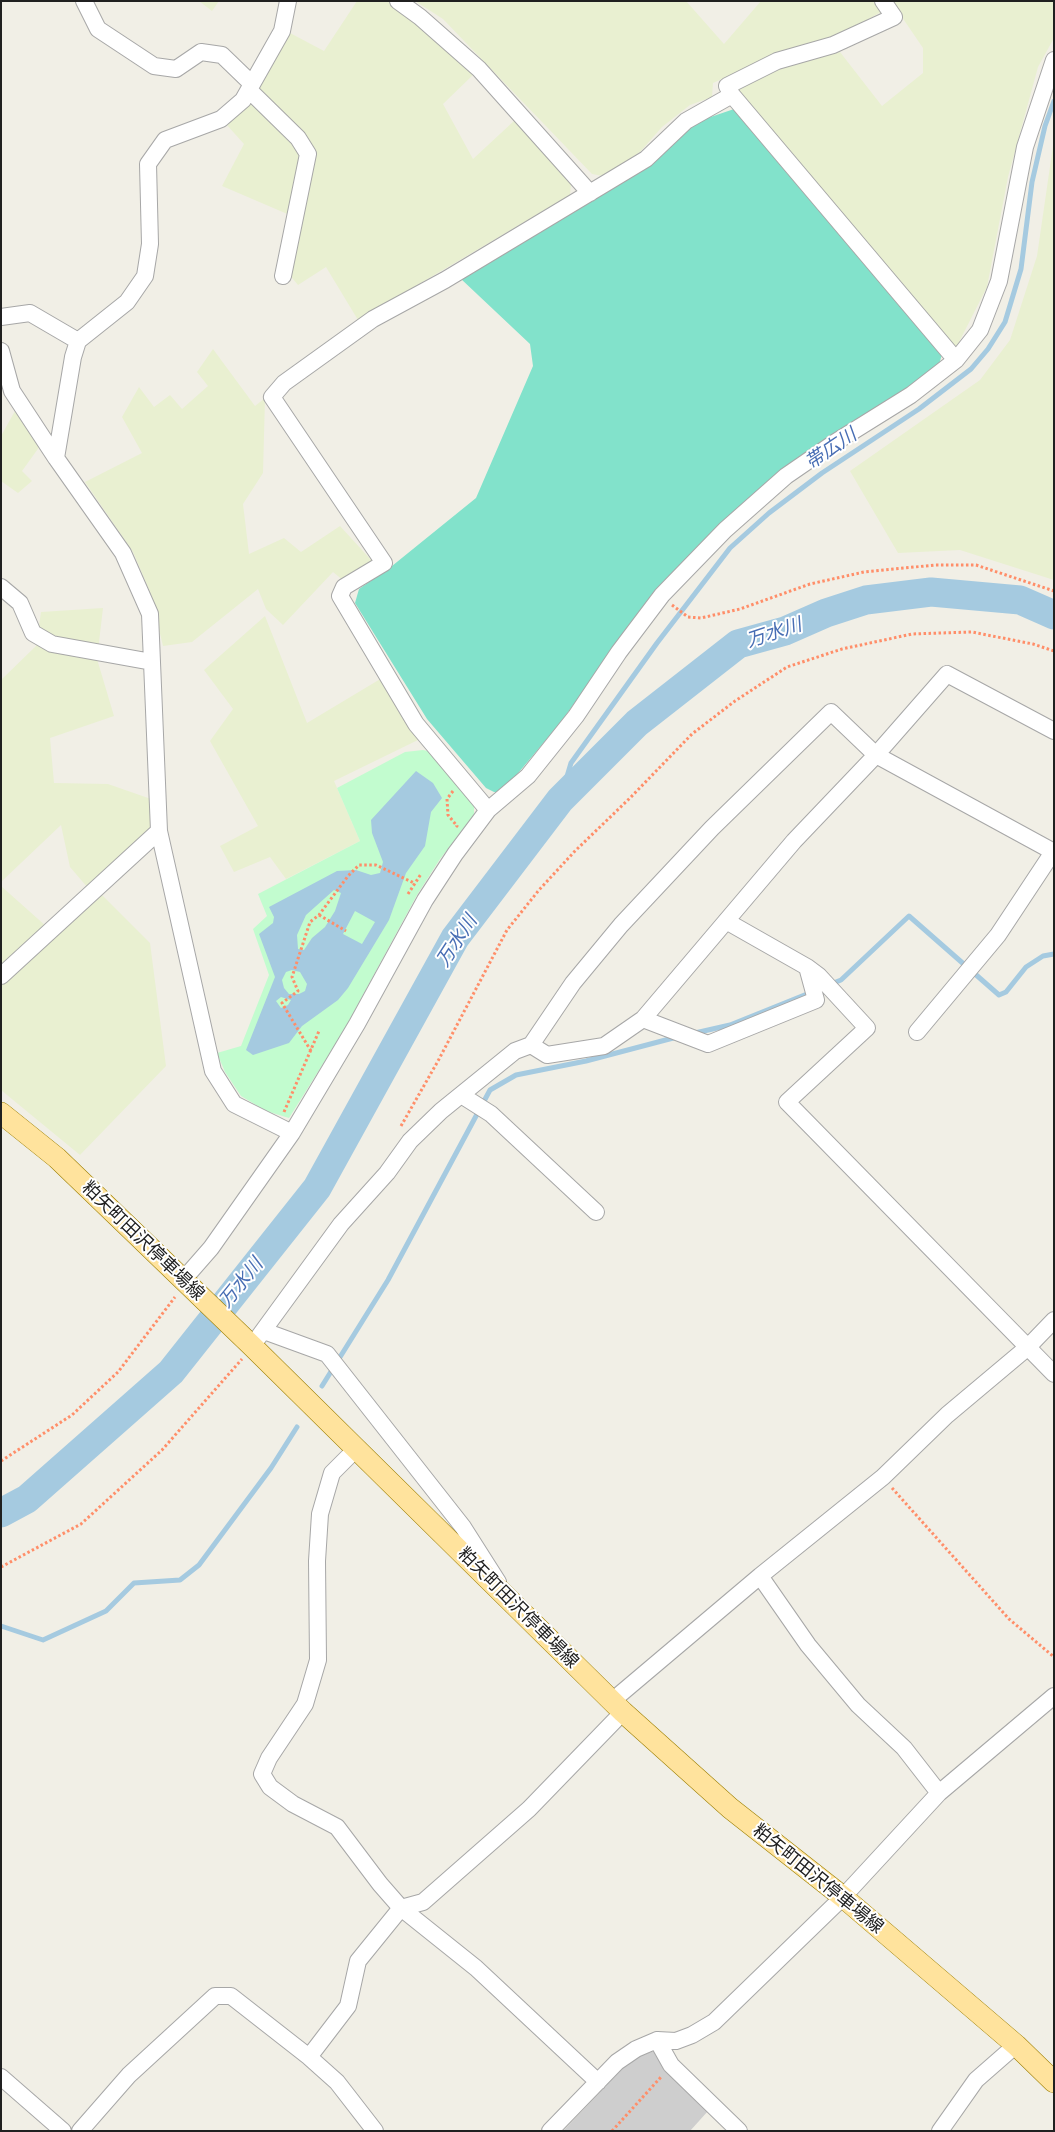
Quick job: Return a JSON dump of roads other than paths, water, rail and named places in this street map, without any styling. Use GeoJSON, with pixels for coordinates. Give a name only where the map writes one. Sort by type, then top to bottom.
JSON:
{"type":"FeatureCollection","features":[{"type":"Feature","properties":{"kind":"main road","name":"粕矢町田沢停車場線"},"geometry":{"type":"LineString","coordinates":[[1,1113],[57,1158],[188,1284],[254,1339],[356,1449],[618,1707],[730,1808],[843,1897],[1053,2079]]}},
{"type":"Feature","properties":{"kind":"street"},"geometry":{"type":"LineString","coordinates":[[84,1],[98,29],[154,66],[176,69],[201,52],[222,55],[298,138],[308,154],[283,276]]}},
{"type":"Feature","properties":{"kind":"street"},"geometry":{"type":"LineString","coordinates":[[56,458],[73,357],[78,341],[127,302],[145,276],[150,244],[148,164],[165,140],[221,119],[243,100],[282,31],[288,1]]}},
{"type":"Feature","properties":{"kind":"street"},"geometry":{"type":"LineString","coordinates":[[398,1],[427,22],[479,69],[590,193]]}},
{"type":"Feature","properties":{"kind":"street"},"geometry":{"type":"LineString","coordinates":[[883,1],[894,17],[833,45],[777,61],[727,86],[732,96],[956,360]]}},
{"type":"Feature","properties":{"kind":"street"},"geometry":{"type":"LineString","coordinates":[[188,1284],[292,1133],[357,1024],[425,900],[455,854],[488,810],[528,776],[576,716],[619,652],[662,595],[724,530],[786,476],[834,443],[911,395],[956,360],[980,330],[998,281],[1025,147],[1054,60]]}},
{"type":"Feature","properties":{"kind":"street"},"geometry":{"type":"LineString","coordinates":[[488,810],[416,724],[340,596],[344,587],[384,563],[272,397],[284,383],[373,319],[446,280],[646,159],[686,121],[732,96]]}},
{"type":"Feature","properties":{"kind":"street"},"geometry":{"type":"LineString","coordinates":[[1,317],[30,313],[78,341]]}},
{"type":"Feature","properties":{"kind":"street"},"geometry":{"type":"LineString","coordinates":[[1,351],[12,391],[56,458],[123,553],[150,614],[159,831],[212,1071],[234,1104],[292,1133]]}},
{"type":"Feature","properties":{"kind":"street"},"geometry":{"type":"LineString","coordinates":[[1,587],[20,603],[33,633],[52,644],[152,662]]}},
{"type":"Feature","properties":{"kind":"street"},"geometry":{"type":"LineString","coordinates":[[532,1045],[547,1055],[604,1046],[643,1019],[794,841],[876,755],[947,674],[1054,731]]}},
{"type":"Feature","properties":{"kind":"street"},"geometry":{"type":"LineString","coordinates":[[509,1599],[464,1527],[327,1354],[254,1339],[341,1224],[387,1173],[410,1141],[464,1097],[515,1051],[532,1045],[573,983],[621,925],[712,828],[831,712],[876,755],[1053,852],[998,935],[917,1032]]}},
{"type":"Feature","properties":{"kind":"street"},"geometry":{"type":"LineString","coordinates":[[1,976],[159,831]]}},
{"type":"Feature","properties":{"kind":"street"},"geometry":{"type":"LineString","coordinates":[[726,921],[812,974],[831,990],[867,1028],[787,1102],[1054,1374]]}},
{"type":"Feature","properties":{"kind":"street"},"geometry":{"type":"LineString","coordinates":[[643,1019],[708,1044],[816,1000],[812,974]]}},
{"type":"Feature","properties":{"kind":"street"},"geometry":{"type":"LineString","coordinates":[[464,1097],[484,1110],[596,1212]]}},
{"type":"Feature","properties":{"kind":"street"},"geometry":{"type":"LineString","coordinates":[[309,2057],[348,2006],[358,1961],[401,1908],[422,1902],[529,1810],[618,1707],[760,1576],[883,1477],[948,1415],[1028,1347],[1054,1320]]}},
{"type":"Feature","properties":{"kind":"street"},"geometry":{"type":"LineString","coordinates":[[356,1449],[332,1473],[320,1514],[317,1561],[318,1660],[306,1704],[268,1758],[262,1774],[270,1787],[293,1804],[337,1827],[380,1884],[401,1908],[476,1968],[598,2082]]}},
{"type":"Feature","properties":{"kind":"street"},"geometry":{"type":"LineString","coordinates":[[760,1576],[808,1645],[858,1705],[904,1748],[939,1793]]}},
{"type":"Feature","properties":{"kind":"street"},"geometry":{"type":"LineString","coordinates":[[550,2131],[617,2062],[636,2049],[657,2040],[676,2041],[692,2035],[714,2022],[843,1897],[939,1793],[1054,1696]]}},
{"type":"Feature","properties":{"kind":"street"},"geometry":{"type":"LineString","coordinates":[[80,2131],[129,2075],[215,1996],[231,1996],[309,2057],[337,2082],[375,2131]]}},
{"type":"Feature","properties":{"kind":"street"},"geometry":{"type":"LineString","coordinates":[[657,2040],[671,2065],[739,2131]]}},
{"type":"Feature","properties":{"kind":"street"},"geometry":{"type":"LineString","coordinates":[[940,2131],[976,2080],[1016,2045]]}},
{"type":"Feature","properties":{"kind":"street"},"geometry":{"type":"LineString","coordinates":[[1,2076],[63,2131]]}},
{"type":"Feature","properties":{"kind":"water"},"geometry":{"type":"Polygon","coordinates":[[[416,771],[433,783],[442,798],[431,812],[425,846],[406,873],[389,920],[348,988],[338,1000],[302,1026],[289,1043],[253,1055],[246,1050],[275,977],[259,934],[273,923],[274,917],[269,907],[337,871],[356,870],[371,875],[380,873],[383,862],[372,833],[371,820],[416,771]],[[334,890],[306,915],[297,935],[298,949],[304,950],[312,938],[325,927],[335,911],[341,893],[334,890]],[[355,911],[343,934],[362,944],[375,922],[355,911]],[[292,970],[286,972],[282,980],[284,988],[289,994],[299,994],[305,991],[307,984],[300,972],[292,970]],[[281,997],[276,1001],[281,1008],[288,1005],[291,1000],[281,997]]]}},
{"type":"Feature","properties":{"kind":"waterway","name":"帯広川"},"geometry":{"type":"LineString","coordinates":[[560,800],[571,763],[657,643],[730,548],[769,513],[822,473],[919,409],[971,369],[988,349],[1005,322],[1021,269],[1032,182],[1045,126],[1054,101]]}},
{"type":"Feature","properties":{"kind":"waterway","name":"万水川"},"geometry":{"type":"LineString","coordinates":[[1,1513],[27,1499],[171,1372],[317,1188],[455,938],[560,800],[637,723],[738,644],[785,631],[826,613],[866,600],[931,592],[1020,600],[1054,615]]}},
{"type":"Feature","properties":{"kind":"waterway"},"geometry":{"type":"LineString","coordinates":[[831,984],[841,980],[909,916],[999,995],[1006,992],[1026,967],[1043,956],[1054,954]]}},
{"type":"Feature","properties":{"kind":"waterway"},"geometry":{"type":"LineString","coordinates":[[695,1033],[730,1025],[812,992]]}},
{"type":"Feature","properties":{"kind":"waterway"},"geometry":{"type":"LineString","coordinates":[[322,1386],[388,1280],[490,1090],[516,1075],[586,1061],[677,1037]]}},
{"type":"Feature","properties":{"kind":"waterway"},"geometry":{"type":"LineString","coordinates":[[1,1626],[43,1640],[106,1611],[134,1583],[180,1580],[199,1565],[271,1468],[297,1427]]}}]}
